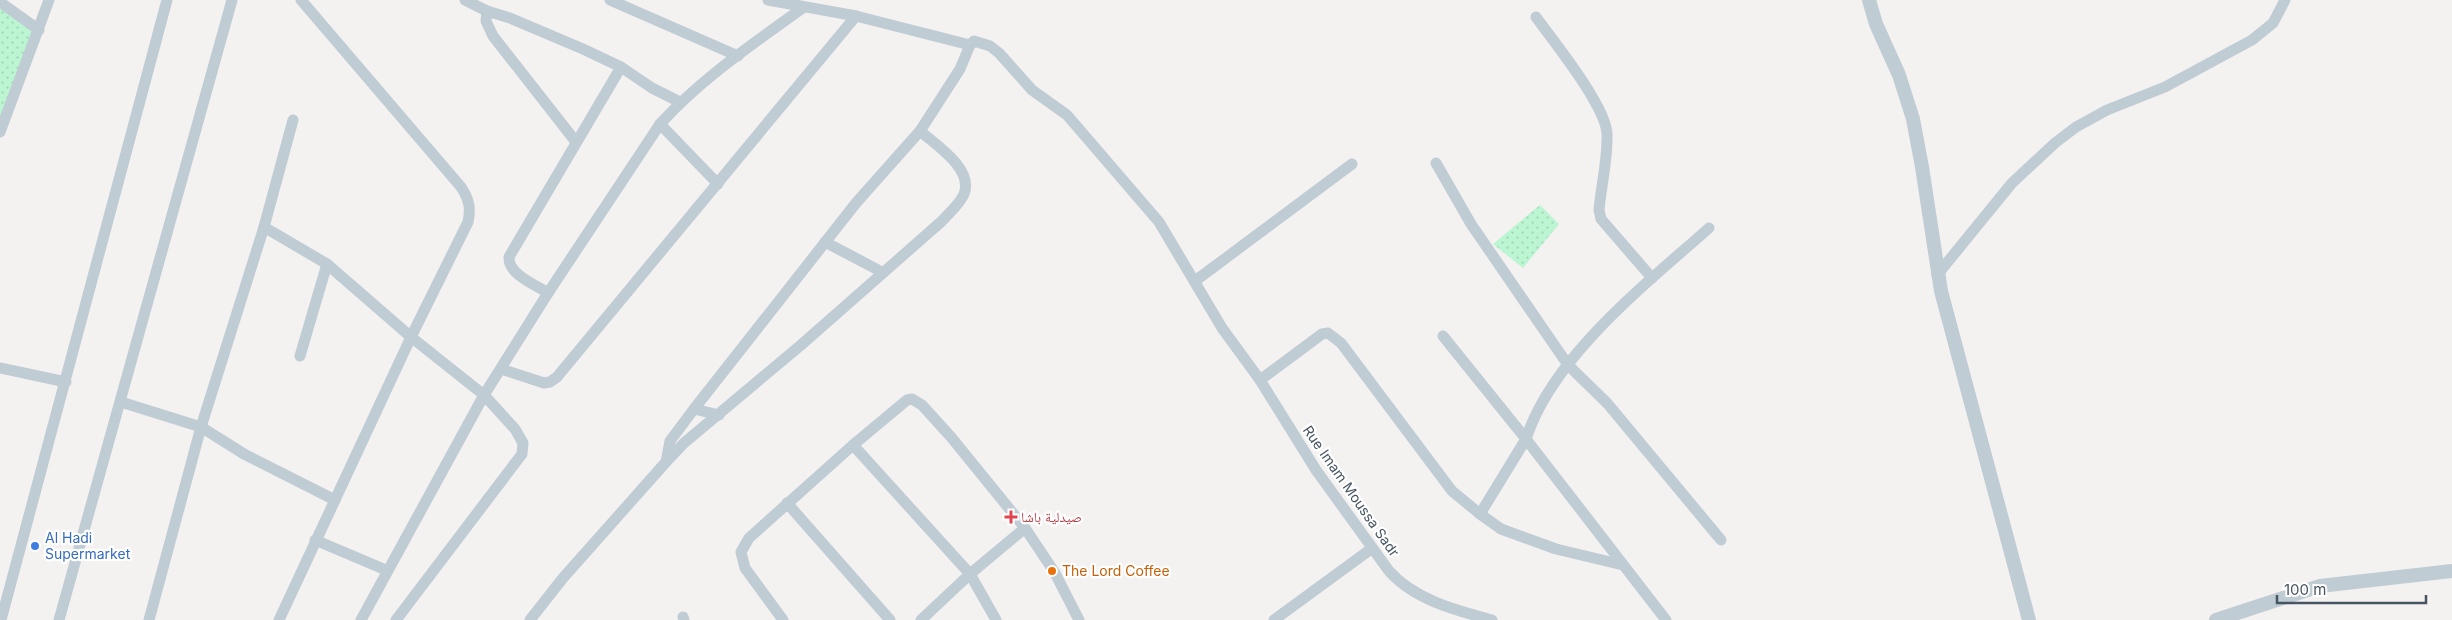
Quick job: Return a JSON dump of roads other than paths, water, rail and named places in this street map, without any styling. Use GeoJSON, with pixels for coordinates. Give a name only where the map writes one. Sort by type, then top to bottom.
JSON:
{"type":"FeatureCollection","features":[{"type":"Feature","properties":{"kind":"street"},"geometry":{"type":"LineString","coordinates":[[0,132],[49,0]]}},
{"type":"Feature","properties":{"kind":"street"},"geometry":{"type":"LineString","coordinates":[[1,620],[167,0]]}},
{"type":"Feature","properties":{"kind":"street"},"geometry":{"type":"LineString","coordinates":[[58,620],[121,402],[232,0]]}},
{"type":"Feature","properties":{"kind":"street"},"geometry":{"type":"LineString","coordinates":[[278,620],[468,222],[470,204],[461,187],[431,150],[302,0]]}},
{"type":"Feature","properties":{"kind":"street"},"geometry":{"type":"LineString","coordinates":[[465,0],[487,12],[535,28],[621,67],[652,88],[680,102]]}},
{"type":"Feature","properties":{"kind":"street"},"geometry":{"type":"LineString","coordinates":[[610,0],[738,56]]}},
{"type":"Feature","properties":{"kind":"street"},"geometry":{"type":"LineString","coordinates":[[666,462],[670,441],[694,409],[856,203],[920,131],[960,69],[970,45],[856,16],[768,0]]}},
{"type":"Feature","properties":{"kind":"street"},"geometry":{"type":"LineString","coordinates":[[1869,0],[1876,24],[1899,75],[1912,119],[1922,167],[1938,275],[2029,620]]}},
{"type":"Feature","properties":{"kind":"street"},"geometry":{"type":"LineString","coordinates":[[1938,275],[2012,184],[2055,143],[2076,127],[2107,110],[2165,87],[2252,40],[2273,23],[2284,0]]}},
{"type":"Feature","properties":{"kind":"street"},"geometry":{"type":"LineString","coordinates":[[0,2],[39,30]]}},
{"type":"Feature","properties":{"kind":"street"},"geometry":{"type":"LineString","coordinates":[[361,620],[386,570],[484,395],[548,293],[660,124],[680,102],[804,7]]}},
{"type":"Feature","properties":{"kind":"street"},"geometry":{"type":"LineString","coordinates":[[487,12],[486,21],[493,36],[576,142]]}},
{"type":"Feature","properties":{"kind":"street"},"geometry":{"type":"LineString","coordinates":[[500,369],[544,383],[550,382],[557,377],[856,16]]}},
{"type":"Feature","properties":{"kind":"street"},"geometry":{"type":"LineString","coordinates":[[1536,17],[1603,118],[1607,134],[1599,210],[1600,219],[1652,278]]}},
{"type":"Feature","properties":{"kind":"street","name":"Rue Imam Moussa Sadr"},"geometry":{"type":"LineString","coordinates":[[970,45],[974,41],[990,46],[1032,90],[1067,115],[1159,222],[1222,328],[1260,380],[1316,470],[1392,575],[1410,589],[1442,605],[1492,620]]}},
{"type":"Feature","properties":{"kind":"street"},"geometry":{"type":"LineString","coordinates":[[548,293],[513,270],[508,264],[509,256],[621,67]]}},
{"type":"Feature","properties":{"kind":"street"},"geometry":{"type":"LineString","coordinates":[[149,620],[201,427],[264,227],[293,120]]}},
{"type":"Feature","properties":{"kind":"street"},"geometry":{"type":"LineString","coordinates":[[660,124],[718,184]]}},
{"type":"Feature","properties":{"kind":"street"},"geometry":{"type":"LineString","coordinates":[[530,620],[563,578],[684,443],[719,415],[942,221],[965,194],[966,185],[960,169],[920,131]]}},
{"type":"Feature","properties":{"kind":"street"},"geometry":{"type":"LineString","coordinates":[[1436,163],[1471,224],[1568,365],[1607,403],[1721,540]]}},
{"type":"Feature","properties":{"kind":"street"},"geometry":{"type":"LineString","coordinates":[[1195,280],[1352,164]]}},
{"type":"Feature","properties":{"kind":"street"},"geometry":{"type":"LineString","coordinates":[[264,227],[327,264],[411,338],[484,395],[514,429],[523,443],[522,454],[396,620]]}},
{"type":"Feature","properties":{"kind":"street"},"geometry":{"type":"LineString","coordinates":[[1480,514],[1526,439],[1536,412],[1568,365],[1600,328],[1652,278],[1709,228]]}},
{"type":"Feature","properties":{"kind":"street"},"geometry":{"type":"LineString","coordinates":[[826,242],[882,272]]}},
{"type":"Feature","properties":{"kind":"street"},"geometry":{"type":"LineString","coordinates":[[300,356],[327,264]]}},
{"type":"Feature","properties":{"kind":"street"},"geometry":{"type":"LineString","coordinates":[[1260,380],[1322,334],[1328,333],[1334,336],[1452,491],[1480,514],[1501,529],[1556,549],[1623,565]]}},
{"type":"Feature","properties":{"kind":"street"},"geometry":{"type":"LineString","coordinates":[[1443,336],[1526,439],[1666,620]]}},
{"type":"Feature","properties":{"kind":"street"},"geometry":{"type":"LineString","coordinates":[[0,368],[66,382]]}},
{"type":"Feature","properties":{"kind":"street"},"geometry":{"type":"LineString","coordinates":[[783,620],[745,568],[741,552],[749,538],[853,445],[907,400],[912,399],[917,400],[951,437],[1026,528],[1055,573],[1079,620]]}},
{"type":"Feature","properties":{"kind":"street"},"geometry":{"type":"LineString","coordinates":[[121,402],[201,427],[244,454],[335,500]]}},
{"type":"Feature","properties":{"kind":"street"},"geometry":{"type":"LineString","coordinates":[[694,409],[719,415]]}},
{"type":"Feature","properties":{"kind":"street"},"geometry":{"type":"LineString","coordinates":[[853,445],[970,574],[996,620]]}},
{"type":"Feature","properties":{"kind":"street"},"geometry":{"type":"LineString","coordinates":[[787,503],[890,620]]}},
{"type":"Feature","properties":{"kind":"street"},"geometry":{"type":"LineString","coordinates":[[921,620],[970,574],[1026,528]]}},
{"type":"Feature","properties":{"kind":"street"},"geometry":{"type":"LineString","coordinates":[[315,540],[386,570]]}},
{"type":"Feature","properties":{"kind":"street"},"geometry":{"type":"LineString","coordinates":[[1274,620],[1372,549]]}},
{"type":"Feature","properties":{"kind":"street"},"geometry":{"type":"LineString","coordinates":[[2216,620],[2320,586],[2452,571]]}},
{"type":"Feature","properties":{"kind":"place","name":"صيدلية باشا"},"geometry":{"type":"Point","coordinates":[1011,517]}},
{"type":"Feature","properties":{"kind":"place","name":"Al Hadi Supermarket"},"geometry":{"type":"Point","coordinates":[35,546]}},
{"type":"Feature","properties":{"kind":"place","name":"The Lord Coffee"},"geometry":{"type":"Point","coordinates":[1052,571]}}]}
